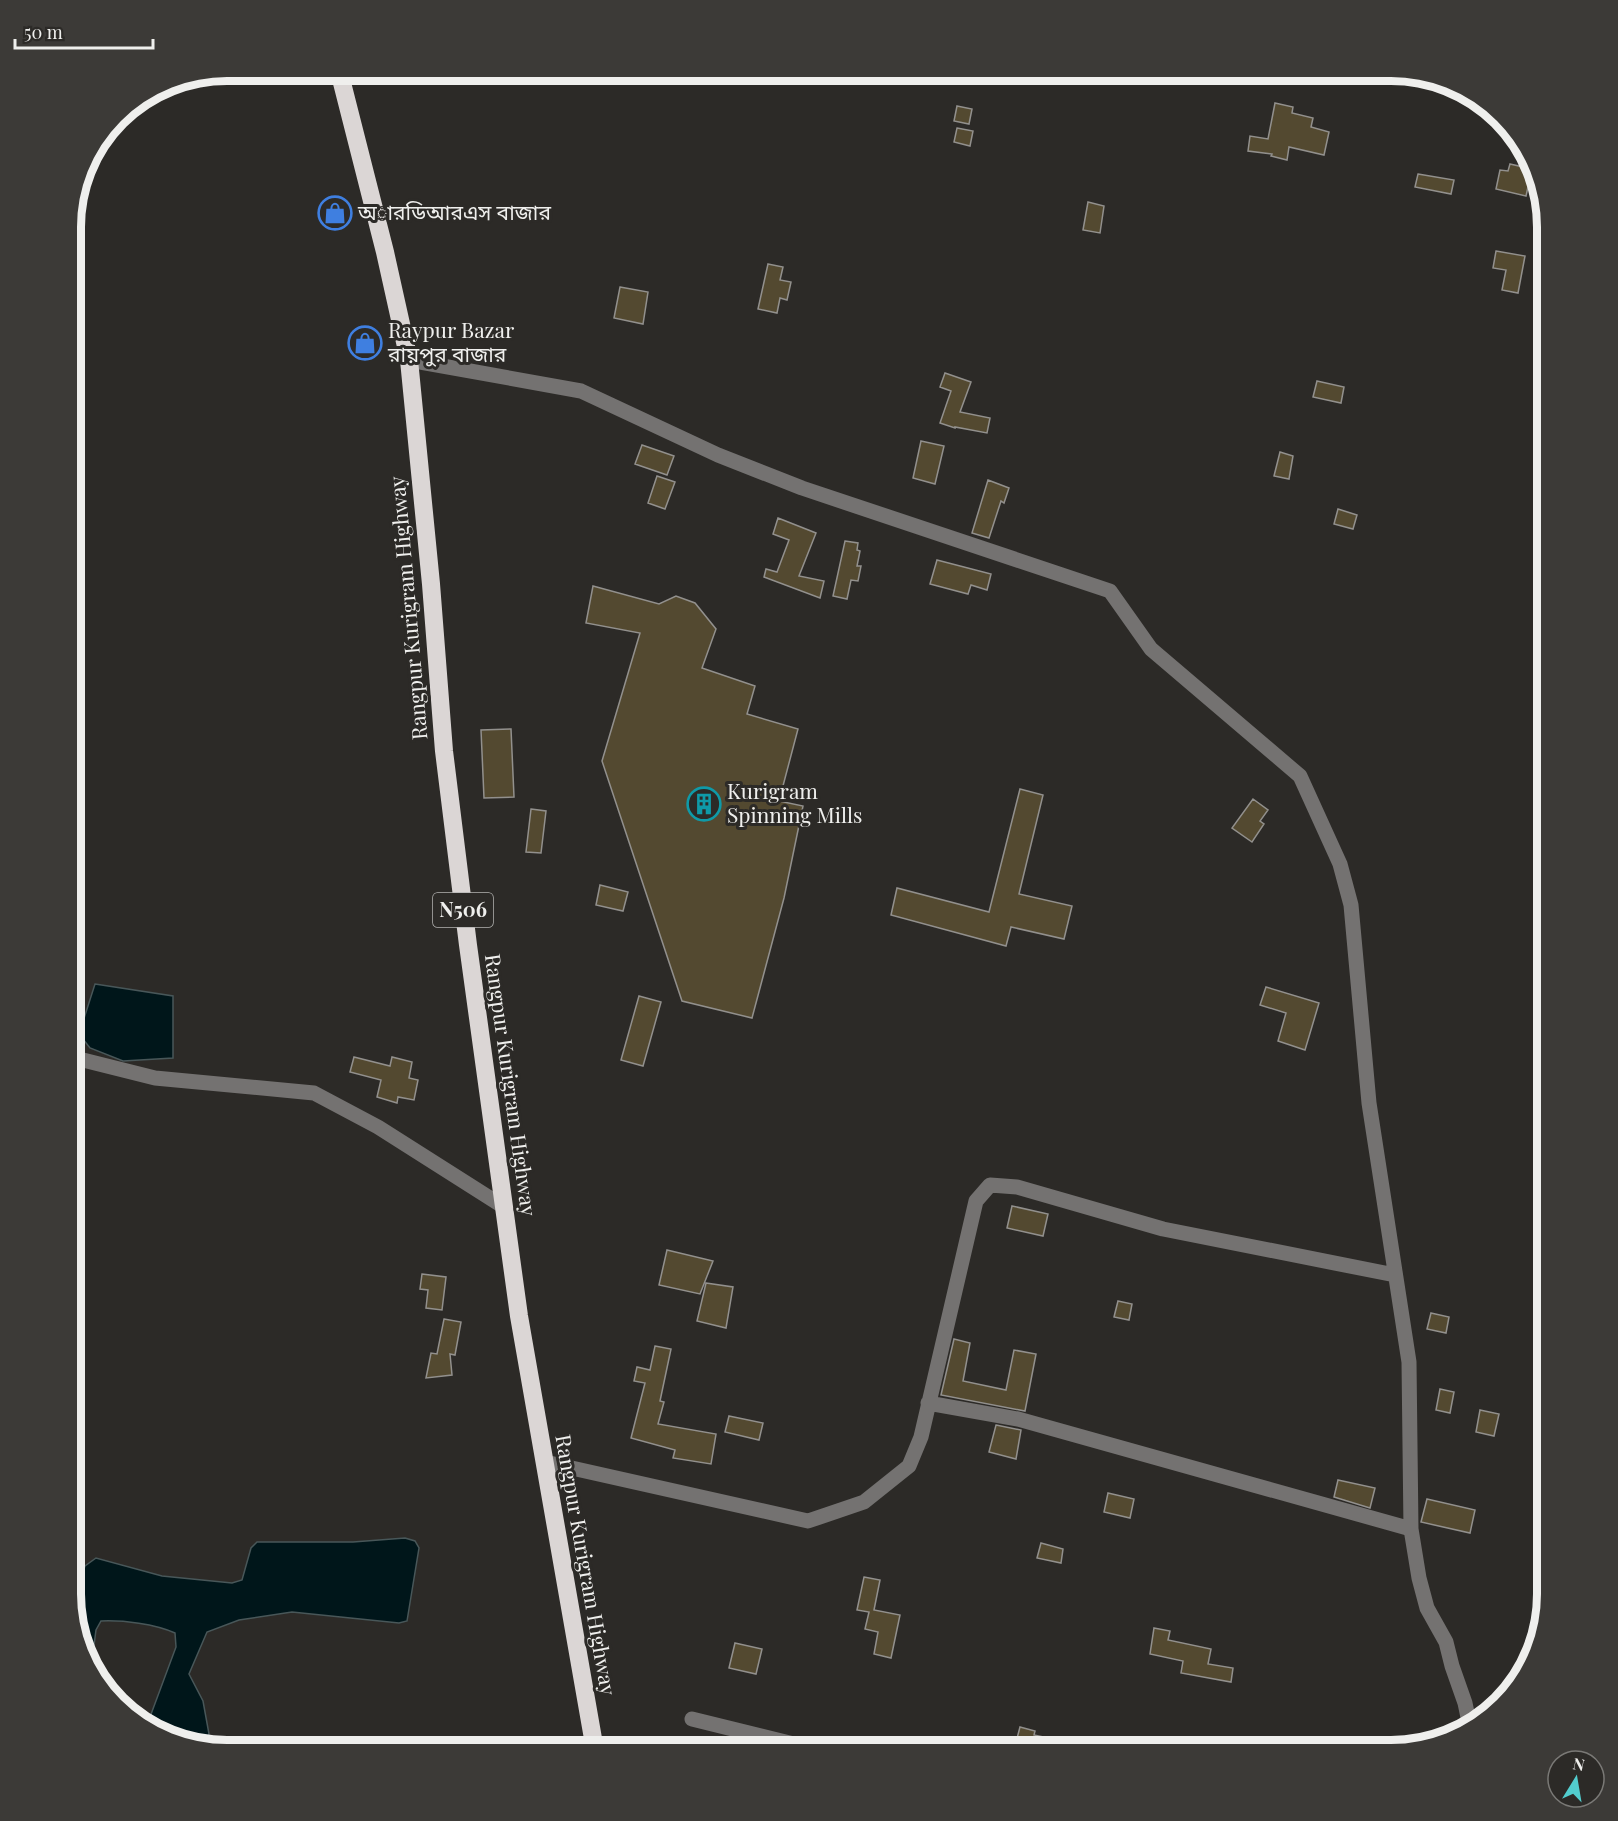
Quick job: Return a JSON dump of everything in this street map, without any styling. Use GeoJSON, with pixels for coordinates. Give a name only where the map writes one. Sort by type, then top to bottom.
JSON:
{"type":"FeatureCollection","features":[{"type":"Feature","properties":{"kind":"highway","name":"Rangpur Kurigram Highway"},"geometry":{"type":"LineString","coordinates":[[342,81],[385,252],[409,360],[431,584],[444,751],[468,945],[519,1316],[593,1740]]}},
{"type":"Feature","properties":{"kind":"street"},"geometry":{"type":"LineString","coordinates":[[409,360],[581,392],[718,455],[802,488],[1110,591],[1152,649],[1300,776],[1340,864],[1350,905],[1369,1103],[1409,1362],[1411,1529],[1419,1578],[1427,1608],[1446,1642],[1468,1718]]}},
{"type":"Feature","properties":{"kind":"street"},"geometry":{"type":"LineString","coordinates":[[81,1060],[154,1078],[314,1093],[378,1127],[504,1207]]}},
{"type":"Feature","properties":{"kind":"street"},"geometry":{"type":"LineString","coordinates":[[545,1462],[808,1521],[864,1502],[909,1466],[921,1437],[976,1201],[990,1185],[1017,1187],[1163,1230],[1395,1275]]}},
{"type":"Feature","properties":{"kind":"street"},"geometry":{"type":"LineString","coordinates":[[928,1403],[1018,1419],[1411,1529]]}},
{"type":"Feature","properties":{"kind":"street"},"geometry":{"type":"LineString","coordinates":[[692,1719],[777,1740]]}},
{"type":"Feature","properties":{"kind":"shaded area"},"geometry":{"type":"Polygon","coordinates":[[[95,984],[173,996],[173,1058],[123,1061],[90,1048],[81,1037],[81,1028],[95,984]]]}},
{"type":"Feature","properties":{"kind":"shaded area"},"geometry":{"type":"Polygon","coordinates":[[[405,1538],[415,1541],[419,1548],[407,1621],[399,1623],[292,1612],[239,1620],[207,1632],[189,1674],[203,1701],[209,1734],[208,1739],[180,1732],[150,1717],[176,1647],[175,1633],[139,1623],[101,1621],[96,1630],[93,1652],[84,1623],[81,1576],[85,1566],[96,1558],[162,1576],[232,1583],[242,1580],[251,1548],[257,1542],[353,1542],[405,1538]]]}},
{"type":"Feature","properties":{"kind":"building"},"geometry":{"type":"Polygon","coordinates":[[[1275,103],[1293,107],[1292,113],[1313,118],[1311,127],[1329,132],[1324,155],[1289,147],[1287,160],[1271,156],[1272,154],[1248,151],[1250,136],[1268,139],[1275,103]]]}},
{"type":"Feature","properties":{"kind":"building"},"geometry":{"type":"Polygon","coordinates":[[[957,106],[972,109],[969,124],[954,121],[957,106]]]}},
{"type":"Feature","properties":{"kind":"building"},"geometry":{"type":"Polygon","coordinates":[[[957,128],[973,131],[970,146],[954,142],[957,128]]]}},
{"type":"Feature","properties":{"kind":"building"},"geometry":{"type":"Polygon","coordinates":[[[1510,164],[1524,167],[1529,181],[1526,196],[1496,189],[1500,170],[1508,171],[1510,164]]]}},
{"type":"Feature","properties":{"kind":"building"},"geometry":{"type":"Polygon","coordinates":[[[1418,174],[1454,180],[1451,194],[1415,187],[1418,174]]]}},
{"type":"Feature","properties":{"kind":"building"},"geometry":{"type":"Polygon","coordinates":[[[1088,202],[1104,206],[1100,233],[1083,230],[1088,202]]]}},
{"type":"Feature","properties":{"kind":"building"},"geometry":{"type":"Polygon","coordinates":[[[1496,251],[1525,256],[1518,293],[1502,290],[1506,270],[1493,268],[1496,251]]]}},
{"type":"Feature","properties":{"kind":"building"},"geometry":{"type":"Polygon","coordinates":[[[768,264],[783,267],[780,280],[791,282],[787,300],[780,298],[777,313],[758,309],[768,264]]]}},
{"type":"Feature","properties":{"kind":"building"},"geometry":{"type":"Polygon","coordinates":[[[620,287],[648,292],[643,324],[614,318],[620,287]]]}},
{"type":"Feature","properties":{"kind":"building"},"geometry":{"type":"Polygon","coordinates":[[[945,373],[971,382],[960,412],[990,418],[987,433],[940,423],[951,391],[940,387],[945,373]]]}},
{"type":"Feature","properties":{"kind":"building"},"geometry":{"type":"Polygon","coordinates":[[[1317,381],[1344,387],[1341,403],[1313,397],[1317,381]]]}},
{"type":"Feature","properties":{"kind":"building"},"geometry":{"type":"Polygon","coordinates":[[[921,441],[944,446],[935,484],[913,478],[921,441]]]}},
{"type":"Feature","properties":{"kind":"building"},"geometry":{"type":"Polygon","coordinates":[[[642,445],[674,456],[667,475],[635,464],[642,445]]]}},
{"type":"Feature","properties":{"kind":"building"},"geometry":{"type":"Polygon","coordinates":[[[1280,452],[1293,456],[1289,479],[1274,476],[1280,452]]]}},
{"type":"Feature","properties":{"kind":"building"},"geometry":{"type":"Polygon","coordinates":[[[657,476],[675,482],[665,509],[648,503],[657,476]]]}},
{"type":"Feature","properties":{"kind":"building"},"geometry":{"type":"Polygon","coordinates":[[[988,480],[1009,488],[1004,503],[1001,501],[989,538],[972,533],[988,480]]]}},
{"type":"Feature","properties":{"kind":"building"},"geometry":{"type":"Polygon","coordinates":[[[1338,509],[1357,515],[1353,529],[1334,524],[1338,509]]]}},
{"type":"Feature","properties":{"kind":"building"},"geometry":{"type":"Polygon","coordinates":[[[778,518],[816,533],[799,576],[824,581],[820,598],[764,577],[766,569],[777,572],[789,540],[773,534],[778,518]]]}},
{"type":"Feature","properties":{"kind":"building"},"geometry":{"type":"Polygon","coordinates":[[[845,541],[858,543],[857,550],[860,551],[857,566],[861,566],[858,581],[851,580],[847,599],[833,596],[845,541]]]}},
{"type":"Feature","properties":{"kind":"building"},"geometry":{"type":"Polygon","coordinates":[[[937,560],[991,574],[987,590],[971,585],[968,594],[930,584],[937,560]]]}},
{"type":"Feature","properties":{"kind":"building","name":"Kurigram Spinning Mills"},"geometry":{"type":"Polygon","coordinates":[[[593,586],[659,604],[676,596],[695,603],[716,629],[702,668],[755,686],[747,714],[798,729],[779,801],[803,806],[784,898],[752,1018],[682,1001],[602,761],[640,633],[586,623],[593,586]]]}},
{"type":"Feature","properties":{"kind":"building"},"geometry":{"type":"Polygon","coordinates":[[[511,729],[514,797],[484,798],[481,730],[511,729]]]}},
{"type":"Feature","properties":{"kind":"building"},"geometry":{"type":"Polygon","coordinates":[[[1020,789],[1043,795],[1019,894],[1072,906],[1064,939],[1011,927],[1006,946],[891,915],[897,888],[989,912],[1020,789]]]}},
{"type":"Feature","properties":{"kind":"building"},"geometry":{"type":"Polygon","coordinates":[[[1253,799],[1268,810],[1260,821],[1264,824],[1252,842],[1232,828],[1253,799]]]}},
{"type":"Feature","properties":{"kind":"building"},"geometry":{"type":"Polygon","coordinates":[[[531,809],[546,811],[541,853],[526,852],[531,809]]]}},
{"type":"Feature","properties":{"kind":"building"},"geometry":{"type":"Polygon","coordinates":[[[600,885],[628,892],[623,911],[596,905],[600,885]]]}},
{"type":"Feature","properties":{"kind":"building"},"geometry":{"type":"Polygon","coordinates":[[[1266,987],[1319,1003],[1305,1050],[1278,1041],[1286,1013],[1260,1005],[1266,987]]]}},
{"type":"Feature","properties":{"kind":"building"},"geometry":{"type":"Polygon","coordinates":[[[639,996],[661,1002],[643,1066],[621,1060],[639,996]]]}},
{"type":"Feature","properties":{"kind":"building"},"geometry":{"type":"Polygon","coordinates":[[[354,1057],[390,1066],[392,1057],[412,1062],[409,1078],[418,1080],[414,1100],[398,1097],[397,1103],[377,1097],[381,1080],[350,1072],[354,1057]]]}},
{"type":"Feature","properties":{"kind":"building"},"geometry":{"type":"Polygon","coordinates":[[[1012,1206],[1048,1214],[1043,1236],[1007,1228],[1012,1206]]]}},
{"type":"Feature","properties":{"kind":"building"},"geometry":{"type":"Polygon","coordinates":[[[667,1250],[713,1261],[700,1294],[659,1285],[667,1250]]]}},
{"type":"Feature","properties":{"kind":"building"},"geometry":{"type":"Polygon","coordinates":[[[422,1274],[446,1277],[442,1310],[426,1308],[428,1290],[420,1289],[422,1274]]]}},
{"type":"Feature","properties":{"kind":"building"},"geometry":{"type":"Polygon","coordinates":[[[706,1283],[733,1287],[726,1328],[697,1321],[706,1283]]]}},
{"type":"Feature","properties":{"kind":"building"},"geometry":{"type":"Polygon","coordinates":[[[1118,1301],[1132,1304],[1129,1320],[1114,1317],[1118,1301]]]}},
{"type":"Feature","properties":{"kind":"building"},"geometry":{"type":"Polygon","coordinates":[[[1431,1313],[1449,1317],[1446,1333],[1427,1329],[1431,1313]]]}},
{"type":"Feature","properties":{"kind":"building"},"geometry":{"type":"Polygon","coordinates":[[[444,1319],[461,1322],[455,1355],[450,1354],[452,1375],[426,1378],[431,1353],[437,1354],[444,1319]]]}},
{"type":"Feature","properties":{"kind":"building"},"geometry":{"type":"Polygon","coordinates":[[[954,1339],[970,1343],[963,1381],[1006,1390],[1014,1350],[1036,1354],[1025,1411],[941,1395],[954,1339]]]}},
{"type":"Feature","properties":{"kind":"building"},"geometry":{"type":"Polygon","coordinates":[[[655,1346],[671,1349],[660,1401],[664,1402],[658,1424],[716,1434],[711,1464],[673,1458],[675,1450],[631,1438],[645,1383],[634,1381],[637,1367],[650,1370],[655,1346]]]}},
{"type":"Feature","properties":{"kind":"building"},"geometry":{"type":"Polygon","coordinates":[[[1440,1389],[1454,1392],[1450,1413],[1436,1410],[1440,1389]]]}},
{"type":"Feature","properties":{"kind":"building"},"geometry":{"type":"Polygon","coordinates":[[[1480,1410],[1499,1414],[1494,1436],[1476,1432],[1480,1410]]]}},
{"type":"Feature","properties":{"kind":"building"},"geometry":{"type":"Polygon","coordinates":[[[729,1416],[763,1423],[759,1440],[725,1432],[729,1416]]]}},
{"type":"Feature","properties":{"kind":"building"},"geometry":{"type":"Polygon","coordinates":[[[996,1425],[1021,1430],[1016,1459],[989,1452],[996,1425]]]}},
{"type":"Feature","properties":{"kind":"building"},"geometry":{"type":"Polygon","coordinates":[[[1338,1480],[1375,1488],[1370,1508],[1334,1497],[1338,1480]]]}},
{"type":"Feature","properties":{"kind":"building"},"geometry":{"type":"Polygon","coordinates":[[[1108,1493],[1134,1499],[1130,1518],[1104,1512],[1108,1493]]]}},
{"type":"Feature","properties":{"kind":"building"},"geometry":{"type":"Polygon","coordinates":[[[1427,1499],[1475,1510],[1470,1533],[1421,1522],[1427,1499]]]}},
{"type":"Feature","properties":{"kind":"building"},"geometry":{"type":"Polygon","coordinates":[[[1041,1543],[1063,1549],[1061,1563],[1037,1558],[1041,1543]]]}},
{"type":"Feature","properties":{"kind":"building"},"geometry":{"type":"Polygon","coordinates":[[[864,1577],[880,1580],[874,1610],[900,1615],[891,1658],[874,1654],[878,1632],[865,1629],[869,1612],[857,1610],[864,1577]]]}},
{"type":"Feature","properties":{"kind":"building"},"geometry":{"type":"Polygon","coordinates":[[[1154,1628],[1170,1631],[1168,1640],[1211,1649],[1208,1664],[1233,1668],[1231,1682],[1181,1673],[1183,1661],[1150,1654],[1154,1628]]]}},
{"type":"Feature","properties":{"kind":"building"},"geometry":{"type":"Polygon","coordinates":[[[735,1643],[762,1649],[756,1674],[729,1668],[735,1643]]]}},
{"type":"Feature","properties":{"kind":"building"},"geometry":{"type":"Polygon","coordinates":[[[1020,1727],[1035,1731],[1034,1735],[1058,1740],[1017,1740],[1020,1727]]]}},
{"type":"Feature","properties":{"kind":"place","name":"অারডিআরএস বাজার"},"geometry":{"type":"Point","coordinates":[335,213]}},
{"type":"Feature","properties":{"kind":"place","name":"Raypur Bazar রায়পুর বাজার"},"geometry":{"type":"Point","coordinates":[365,343]}},
{"type":"Feature","properties":{"kind":"place","name":"Kurigram Spinning Mills"},"geometry":{"type":"Point","coordinates":[704,804]}}]}
